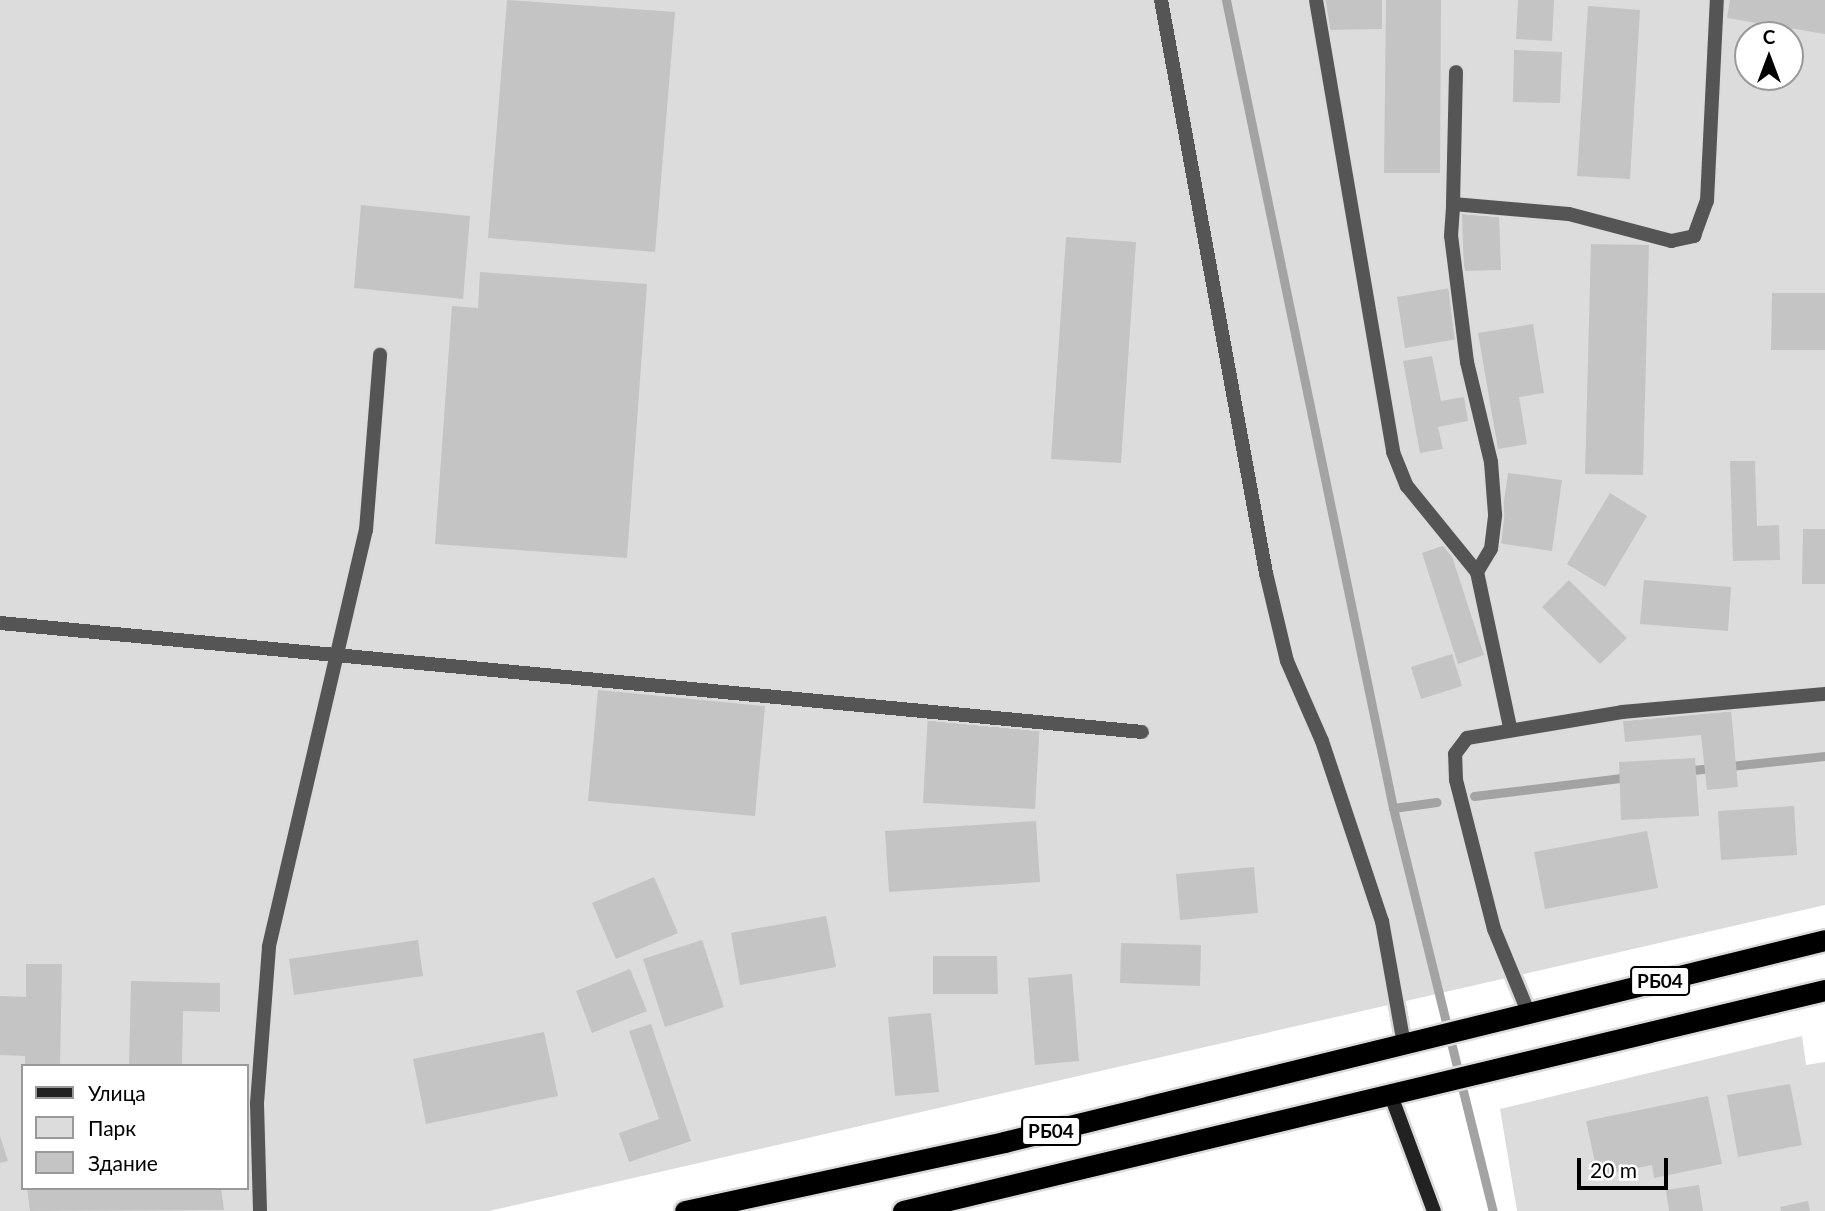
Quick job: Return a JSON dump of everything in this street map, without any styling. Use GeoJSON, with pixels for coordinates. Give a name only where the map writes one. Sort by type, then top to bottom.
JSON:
{"type":"FeatureCollection","features":[{"type":"Feature","properties":{"kind":"highway","name":"РБ04"},"geometry":{"type":"LineString","coordinates":[[685,1211],[1004,1142],[1495,1024],[1825,940]]}},
{"type":"Feature","properties":{"kind":"highway","name":"РБ04"},"geometry":{"type":"LineString","coordinates":[[903,1211],[1825,990]]}},
{"type":"Feature","properties":{"kind":"street"},"geometry":{"type":"LineString","coordinates":[[1161,0],[1266,573],[1287,661],[1322,741],[1382,921],[1410,1044]]}},
{"type":"Feature","properties":{"kind":"street"},"geometry":{"type":"LineString","coordinates":[[1316,0],[1393,452],[1407,486],[1477,572],[1510,727]]}},
{"type":"Feature","properties":{"kind":"street"},"geometry":{"type":"LineString","coordinates":[[1452,204],[1569,214],[1671,241],[1694,236],[1707,201],[1717,0]]}},
{"type":"Feature","properties":{"kind":"street"},"geometry":{"type":"LineString","coordinates":[[1456,72],[1451,236],[1467,362],[1492,462],[1494,501],[1492,549],[1477,572]]}},
{"type":"Feature","properties":{"kind":"street"},"geometry":{"type":"LineString","coordinates":[[260,1211],[257,1103],[269,946],[366,530],[380,355]]}},
{"type":"Feature","properties":{"kind":"street"},"geometry":{"type":"LineString","coordinates":[[0,623],[1142,732]]}},
{"type":"Feature","properties":{"kind":"street"},"geometry":{"type":"LineString","coordinates":[[1529,1014],[1494,929],[1456,779],[1455,754],[1467,738],[1510,727],[1825,694]]}},
{"type":"Feature","properties":{"kind":"street"},"geometry":{"type":"LineString","coordinates":[[1390,1093],[1434,1211]]}},
{"type":"Feature","properties":{"kind":"green space"},"geometry":{"type":"Polygon","coordinates":[[[0,0],[1825,0],[1825,905],[489,1211],[0,1211],[0,0]]]}},
{"type":"Feature","properties":{"kind":"green space"},"geometry":{"type":"Polygon","coordinates":[[[1802,1036],[1806,1065],[1825,1062],[1825,1211],[1517,1211],[1500,1109],[1802,1036]]]}},
{"type":"Feature","properties":{"kind":"building"},"geometry":{"type":"Polygon","coordinates":[[[507,0],[675,12],[655,252],[488,238],[507,0]]]}},
{"type":"Feature","properties":{"kind":"building"},"geometry":{"type":"Polygon","coordinates":[[[1323,0],[1382,0],[1382,29],[1324,30],[1323,0]]]}},
{"type":"Feature","properties":{"kind":"building"},"geometry":{"type":"Polygon","coordinates":[[[1386,0],[1441,0],[1440,173],[1384,173],[1386,0]]]}},
{"type":"Feature","properties":{"kind":"building"},"geometry":{"type":"Polygon","coordinates":[[[1518,0],[1554,0],[1552,41],[1516,39],[1518,0]]]}},
{"type":"Feature","properties":{"kind":"building"},"geometry":{"type":"Polygon","coordinates":[[[1730,0],[1825,0],[1825,34],[1804,31],[1804,21],[1745,21],[1727,18],[1730,0]]]}},
{"type":"Feature","properties":{"kind":"building"},"geometry":{"type":"Polygon","coordinates":[[[1588,6],[1640,10],[1630,179],[1577,176],[1588,6]]]}},
{"type":"Feature","properties":{"kind":"building"},"geometry":{"type":"Polygon","coordinates":[[[1514,50],[1562,52],[1560,103],[1513,102],[1514,50]]]}},
{"type":"Feature","properties":{"kind":"building"},"geometry":{"type":"Polygon","coordinates":[[[361,205],[470,216],[463,299],[354,288],[361,205]]]}},
{"type":"Feature","properties":{"kind":"building"},"geometry":{"type":"Polygon","coordinates":[[[1499,213],[1501,270],[1464,271],[1462,214],[1499,213]]]}},
{"type":"Feature","properties":{"kind":"building"},"geometry":{"type":"Polygon","coordinates":[[[1066,237],[1136,242],[1121,463],[1051,459],[1066,237]]]}},
{"type":"Feature","properties":{"kind":"building"},"geometry":{"type":"Polygon","coordinates":[[[1591,244],[1649,245],[1643,475],[1585,474],[1591,244]]]}},
{"type":"Feature","properties":{"kind":"building"},"geometry":{"type":"Polygon","coordinates":[[[480,272],[647,284],[627,558],[435,544],[452,306],[478,308],[480,272]]]}},
{"type":"Feature","properties":{"kind":"building"},"geometry":{"type":"Polygon","coordinates":[[[1450,288],[1458,339],[1405,348],[1397,297],[1450,288]]]}},
{"type":"Feature","properties":{"kind":"building"},"geometry":{"type":"Polygon","coordinates":[[[1772,293],[1825,293],[1825,350],[1771,350],[1772,293]]]}},
{"type":"Feature","properties":{"kind":"building"},"geometry":{"type":"Polygon","coordinates":[[[1533,324],[1544,393],[1519,397],[1527,444],[1498,449],[1478,333],[1533,324]]]}},
{"type":"Feature","properties":{"kind":"building"},"geometry":{"type":"Polygon","coordinates":[[[1432,356],[1441,401],[1464,397],[1468,421],[1438,427],[1443,449],[1420,453],[1403,361],[1432,356]]]}},
{"type":"Feature","properties":{"kind":"building"},"geometry":{"type":"Polygon","coordinates":[[[1730,461],[1755,461],[1757,526],[1779,525],[1780,560],[1733,561],[1730,461]]]}},
{"type":"Feature","properties":{"kind":"building"},"geometry":{"type":"Polygon","coordinates":[[[1508,473],[1562,480],[1552,551],[1498,543],[1508,473]]]}},
{"type":"Feature","properties":{"kind":"building"},"geometry":{"type":"Polygon","coordinates":[[[1610,493],[1647,516],[1605,587],[1567,564],[1610,493]]]}},
{"type":"Feature","properties":{"kind":"building"},"geometry":{"type":"Polygon","coordinates":[[[1803,529],[1825,529],[1825,584],[1802,584],[1803,529]]]}},
{"type":"Feature","properties":{"kind":"building"},"geometry":{"type":"Polygon","coordinates":[[[1448,544],[1484,655],[1458,664],[1422,553],[1448,544]]]}},
{"type":"Feature","properties":{"kind":"building"},"geometry":{"type":"Polygon","coordinates":[[[1569,580],[1627,638],[1600,664],[1542,607],[1569,580]]]}},
{"type":"Feature","properties":{"kind":"building"},"geometry":{"type":"Polygon","coordinates":[[[1644,580],[1731,587],[1728,631],[1640,624],[1644,580]]]}},
{"type":"Feature","properties":{"kind":"building"},"geometry":{"type":"Polygon","coordinates":[[[1452,654],[1462,686],[1421,699],[1411,667],[1452,654]]]}},
{"type":"Feature","properties":{"kind":"building"},"geometry":{"type":"Polygon","coordinates":[[[598,690],[765,706],[755,816],[588,801],[598,690]]]}},
{"type":"Feature","properties":{"kind":"building"},"geometry":{"type":"Polygon","coordinates":[[[1731,710],[1738,787],[1707,790],[1701,735],[1625,742],[1623,720],[1731,710]]]}},
{"type":"Feature","properties":{"kind":"building"},"geometry":{"type":"Polygon","coordinates":[[[928,714],[1040,720],[1035,809],[923,803],[928,714]]]}},
{"type":"Feature","properties":{"kind":"building"},"geometry":{"type":"Polygon","coordinates":[[[1695,758],[1699,816],[1621,820],[1619,762],[1695,758]]]}},
{"type":"Feature","properties":{"kind":"building"},"geometry":{"type":"Polygon","coordinates":[[[1794,806],[1797,855],[1721,860],[1718,811],[1794,806]]]}},
{"type":"Feature","properties":{"kind":"building"},"geometry":{"type":"Polygon","coordinates":[[[1036,821],[1040,882],[889,892],[885,831],[1036,821]]]}},
{"type":"Feature","properties":{"kind":"building"},"geometry":{"type":"Polygon","coordinates":[[[1647,831],[1658,888],[1545,909],[1534,852],[1647,831]]]}},
{"type":"Feature","properties":{"kind":"building"},"geometry":{"type":"Polygon","coordinates":[[[1254,867],[1258,913],[1180,920],[1176,874],[1254,867]]]}},
{"type":"Feature","properties":{"kind":"building"},"geometry":{"type":"Polygon","coordinates":[[[654,877],[678,933],[616,959],[592,903],[654,877]]]}},
{"type":"Feature","properties":{"kind":"building"},"geometry":{"type":"Polygon","coordinates":[[[826,916],[836,967],[740,985],[731,933],[826,916]]]}},
{"type":"Feature","properties":{"kind":"building"},"geometry":{"type":"Polygon","coordinates":[[[418,940],[423,976],[294,995],[289,959],[418,940]]]}},
{"type":"Feature","properties":{"kind":"building"},"geometry":{"type":"Polygon","coordinates":[[[702,940],[724,1007],[665,1027],[643,959],[702,940]]]}},
{"type":"Feature","properties":{"kind":"building"},"geometry":{"type":"Polygon","coordinates":[[[1121,943],[1201,945],[1200,986],[1120,983],[1121,943]]]}},
{"type":"Feature","properties":{"kind":"building"},"geometry":{"type":"Polygon","coordinates":[[[933,956],[997,956],[998,994],[933,994],[933,956]]]}},
{"type":"Feature","properties":{"kind":"building"},"geometry":{"type":"Polygon","coordinates":[[[26,964],[62,964],[60,1064],[25,1064],[25,1056],[0,1055],[0,996],[26,997],[26,964]]]}},
{"type":"Feature","properties":{"kind":"building"},"geometry":{"type":"Polygon","coordinates":[[[630,969],[647,1011],[592,1033],[576,991],[630,969]]]}},
{"type":"Feature","properties":{"kind":"building"},"geometry":{"type":"Polygon","coordinates":[[[1072,974],[1079,1061],[1035,1065],[1028,978],[1072,974]]]}},
{"type":"Feature","properties":{"kind":"building"},"geometry":{"type":"Polygon","coordinates":[[[131,981],[220,983],[220,1012],[183,1011],[182,1064],[129,1064],[131,981]]]}},
{"type":"Feature","properties":{"kind":"building"},"geometry":{"type":"Polygon","coordinates":[[[931,1013],[939,1092],[895,1096],[888,1017],[931,1013]]]}},
{"type":"Feature","properties":{"kind":"building"},"geometry":{"type":"Polygon","coordinates":[[[651,1024],[691,1141],[629,1162],[619,1133],[659,1119],[629,1031],[651,1024]]]}},
{"type":"Feature","properties":{"kind":"building"},"geometry":{"type":"Polygon","coordinates":[[[544,1032],[558,1096],[426,1124],[413,1059],[544,1032]]]}},
{"type":"Feature","properties":{"kind":"building"},"geometry":{"type":"Polygon","coordinates":[[[1790,1084],[1802,1145],[1738,1157],[1727,1095],[1790,1084]]]}},
{"type":"Feature","properties":{"kind":"building"},"geometry":{"type":"Polygon","coordinates":[[[1708,1096],[1722,1164],[1654,1178],[1652,1165],[1598,1176],[1586,1121],[1708,1096]]]}},
{"type":"Feature","properties":{"kind":"building"},"geometry":{"type":"Polygon","coordinates":[[[0,1136],[8,1161],[0,1163],[0,1136]]]}},
{"type":"Feature","properties":{"kind":"building"},"geometry":{"type":"Polygon","coordinates":[[[1699,1185],[1703,1211],[1669,1211],[1666,1190],[1699,1185]]]}},
{"type":"Feature","properties":{"kind":"building"},"geometry":{"type":"Polygon","coordinates":[[[27,1190],[221,1190],[224,1210],[30,1211],[27,1190]]]}},
{"type":"Feature","properties":{"kind":"building"},"geometry":{"type":"Polygon","coordinates":[[[1808,1201],[1810,1211],[1781,1211],[1780,1207],[1808,1201]]]}},
{"type":"Feature","properties":{"kind":"waterway"},"geometry":{"type":"LineString","coordinates":[[1226,0],[1393,808],[1493,1211]]}},
{"type":"Feature","properties":{"kind":"waterway"},"geometry":{"type":"LineString","coordinates":[[1684,771],[1825,756]]}},
{"type":"Feature","properties":{"kind":"waterway"},"geometry":{"type":"LineString","coordinates":[[1474,796],[1628,777]]}},
{"type":"Feature","properties":{"kind":"waterway"},"geometry":{"type":"LineString","coordinates":[[1393,808],[1437,802]]}}]}
